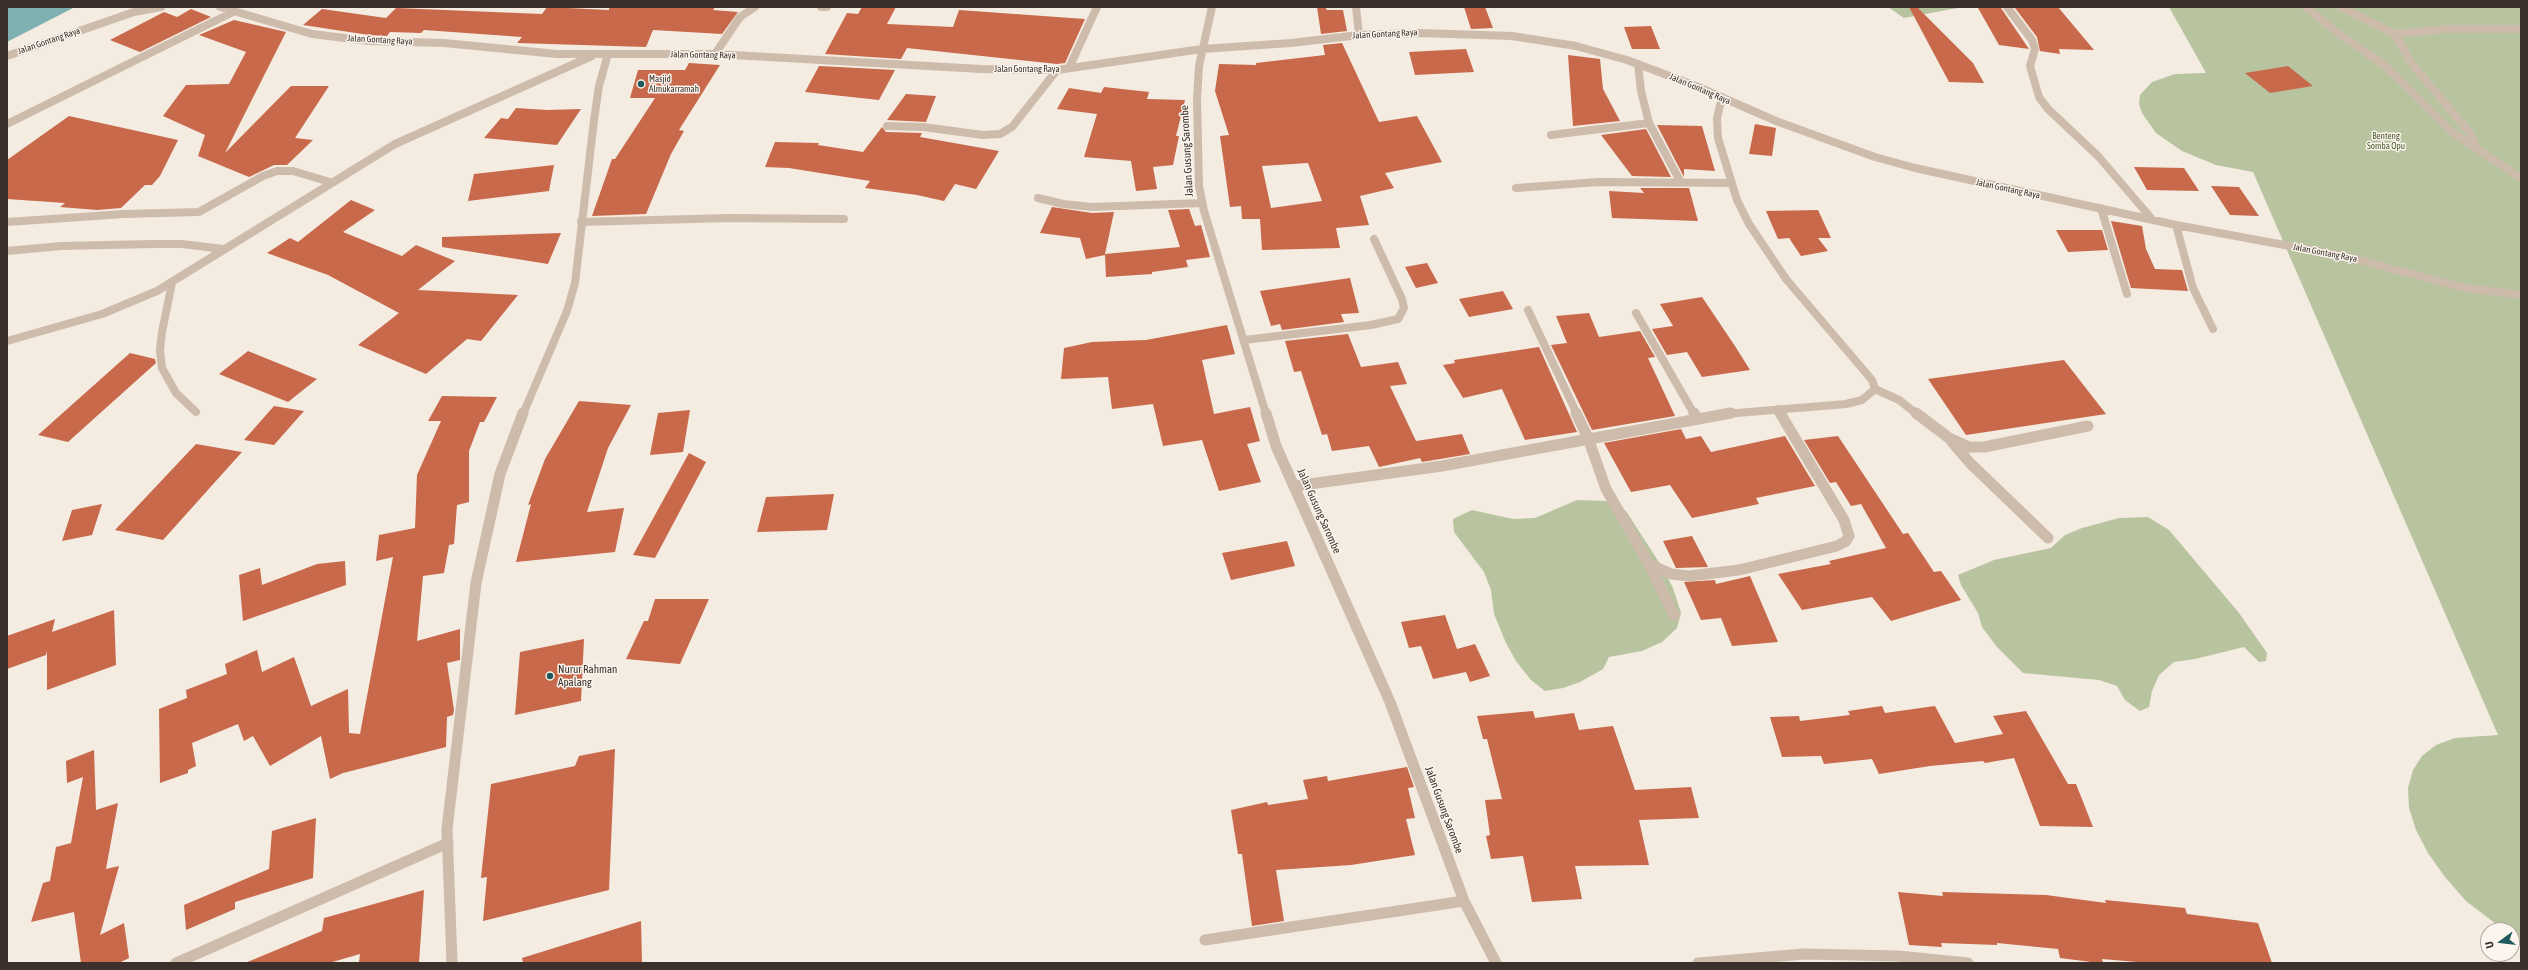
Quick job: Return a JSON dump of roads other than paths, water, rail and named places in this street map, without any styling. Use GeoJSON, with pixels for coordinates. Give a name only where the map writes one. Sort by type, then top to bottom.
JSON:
{"type":"FeatureCollection","features":[{"type":"Feature","properties":{"kind":"street","name":"Jalan Gontang Raya"},"geometry":{"type":"LineString","coordinates":[[7,56],[134,12],[161,7]]}},
{"type":"Feature","properties":{"kind":"street","name":"Jalan Gontang Raya"},"geometry":{"type":"LineString","coordinates":[[220,7],[288,28],[344,38],[444,43],[557,54],[715,54],[981,69],[1057,70],[1202,49],[1291,43],[1359,35],[1420,33],[1512,36],[1576,46],[1638,64],[1722,97],[1776,121],[1875,157],[1948,176],[2151,218],[2176,225],[2344,256],[2493,293],[2521,295]]}},
{"type":"Feature","properties":{"kind":"street"},"geometry":{"type":"LineString","coordinates":[[715,54],[740,17],[755,7]]}},
{"type":"Feature","properties":{"kind":"street"},"geometry":{"type":"LineString","coordinates":[[821,7],[827,7]]}},
{"type":"Feature","properties":{"kind":"street"},"geometry":{"type":"LineString","coordinates":[[1069,68],[1097,7]]}},
{"type":"Feature","properties":{"kind":"street","name":"Jalan Gusung Sarombe"},"geometry":{"type":"LineString","coordinates":[[1212,7],[1202,49],[1197,99],[1199,186],[1202,203],[1276,446],[1390,702],[1433,813],[1464,901],[1496,963]]}},
{"type":"Feature","properties":{"kind":"street"},"geometry":{"type":"LineString","coordinates":[[1356,7],[1359,35]]}},
{"type":"Feature","properties":{"kind":"street"},"geometry":{"type":"LineString","coordinates":[[2007,7],[2032,40],[2035,49],[2030,66],[2039,97],[2048,109],[2098,156],[2151,218]]}},
{"type":"Feature","properties":{"kind":"street"},"geometry":{"type":"LineString","coordinates":[[2306,7],[2339,34],[2383,64],[2453,133],[2521,178]]}},
{"type":"Feature","properties":{"kind":"street"},"geometry":{"type":"LineString","coordinates":[[2341,7],[2395,34],[2445,29],[2521,29]]}},
{"type":"Feature","properties":{"kind":"street"},"geometry":{"type":"LineString","coordinates":[[7,124],[233,12]]}},
{"type":"Feature","properties":{"kind":"street"},"geometry":{"type":"LineString","coordinates":[[2395,34],[2412,64],[2470,133],[2477,149]]}},
{"type":"Feature","properties":{"kind":"street"},"geometry":{"type":"LineString","coordinates":[[7,341],[102,314],[172,283],[330,182],[395,144],[430,127],[597,54]]}},
{"type":"Feature","properties":{"kind":"street"},"geometry":{"type":"LineString","coordinates":[[452,963],[448,843],[453,767],[468,637],[487,527],[500,474],[515,432],[567,311],[575,283],[581,222],[599,86],[608,54]]}},
{"type":"Feature","properties":{"kind":"street"},"geometry":{"type":"LineString","coordinates":[[1638,64],[1641,91],[1649,123],[1680,181]]}},
{"type":"Feature","properties":{"kind":"street"},"geometry":{"type":"LineString","coordinates":[[887,126],[923,128],[983,135],[1000,134],[1012,127],[1057,70]]}},
{"type":"Feature","properties":{"kind":"street"},"geometry":{"type":"LineString","coordinates":[[1722,97],[1717,118],[1718,138],[1731,183],[1743,212],[1766,252],[1863,368],[1872,380],[1875,389],[1910,407],[1949,438],[1970,463],[2048,538]]}},
{"type":"Feature","properties":{"kind":"street"},"geometry":{"type":"LineString","coordinates":[[1550,135],[1649,123]]}},
{"type":"Feature","properties":{"kind":"street"},"geometry":{"type":"LineString","coordinates":[[7,222],[124,214],[186,214],[199,212],[263,176],[277,171],[293,171],[330,182]]}},
{"type":"Feature","properties":{"kind":"street"},"geometry":{"type":"LineString","coordinates":[[1516,188],[1599,182],[1680,181],[1731,183]]}},
{"type":"Feature","properties":{"kind":"street"},"geometry":{"type":"LineString","coordinates":[[1038,198],[1063,204],[1092,207],[1202,203]]}},
{"type":"Feature","properties":{"kind":"street"},"geometry":{"type":"LineString","coordinates":[[2101,208],[2127,294]]}},
{"type":"Feature","properties":{"kind":"street"},"geometry":{"type":"LineString","coordinates":[[581,222],[728,218],[844,219]]}},
{"type":"Feature","properties":{"kind":"street"},"geometry":{"type":"LineString","coordinates":[[2176,225],[2195,294],[2213,328]]}},
{"type":"Feature","properties":{"kind":"street"},"geometry":{"type":"LineString","coordinates":[[1244,340],[1371,325],[1398,319],[1404,308],[1402,299],[1374,239]]}},
{"type":"Feature","properties":{"kind":"street"},"geometry":{"type":"LineString","coordinates":[[7,251],[61,246],[154,244],[182,244],[223,249]]}},
{"type":"Feature","properties":{"kind":"street"},"geometry":{"type":"LineString","coordinates":[[172,283],[162,332],[160,350],[162,368],[176,393],[196,412]]}},
{"type":"Feature","properties":{"kind":"street"},"geometry":{"type":"LineString","coordinates":[[1528,310],[1588,438],[1606,489],[1649,564],[1674,615]]}},
{"type":"Feature","properties":{"kind":"street"},"geometry":{"type":"LineString","coordinates":[[1636,313],[1697,419]]}},
{"type":"Feature","properties":{"kind":"street"},"geometry":{"type":"LineString","coordinates":[[1295,486],[1442,466],[1697,419],[1778,409],[1846,404],[1868,397],[1875,389]]}},
{"type":"Feature","properties":{"kind":"street"},"geometry":{"type":"LineString","coordinates":[[1649,564],[1671,574],[1689,576],[1739,570],[1837,546],[1846,541],[1849,536],[1844,520],[1778,409]]}},
{"type":"Feature","properties":{"kind":"street"},"geometry":{"type":"LineString","coordinates":[[1949,438],[1969,447],[1984,447],[2088,426]]}},
{"type":"Feature","properties":{"kind":"street"},"geometry":{"type":"LineString","coordinates":[[176,963],[448,843]]}},
{"type":"Feature","properties":{"kind":"street"},"geometry":{"type":"LineString","coordinates":[[1205,940],[1464,901]]}},
{"type":"Feature","properties":{"kind":"street"},"geometry":{"type":"LineString","coordinates":[[1698,963],[1804,954],[1842,954],[1898,956],[1968,963]]}},
{"type":"Feature","properties":{"kind":"water"},"geometry":{"type":"Polygon","coordinates":[[[7,7],[75,7],[7,42],[7,7]]]}},
{"type":"Feature","properties":{"kind":"place","name":"Masjid Almukarramah"},"geometry":{"type":"Point","coordinates":[641,84]}},
{"type":"Feature","properties":{"kind":"place","name":"Nurur Rahman Apalang"},"geometry":{"type":"Point","coordinates":[550,676]}},
{"type":"Feature","properties":{"kind":"park label","name":"Benteng Somba Opu"},"geometry":{"type":"Point","coordinates":[2386,142]}}]}
